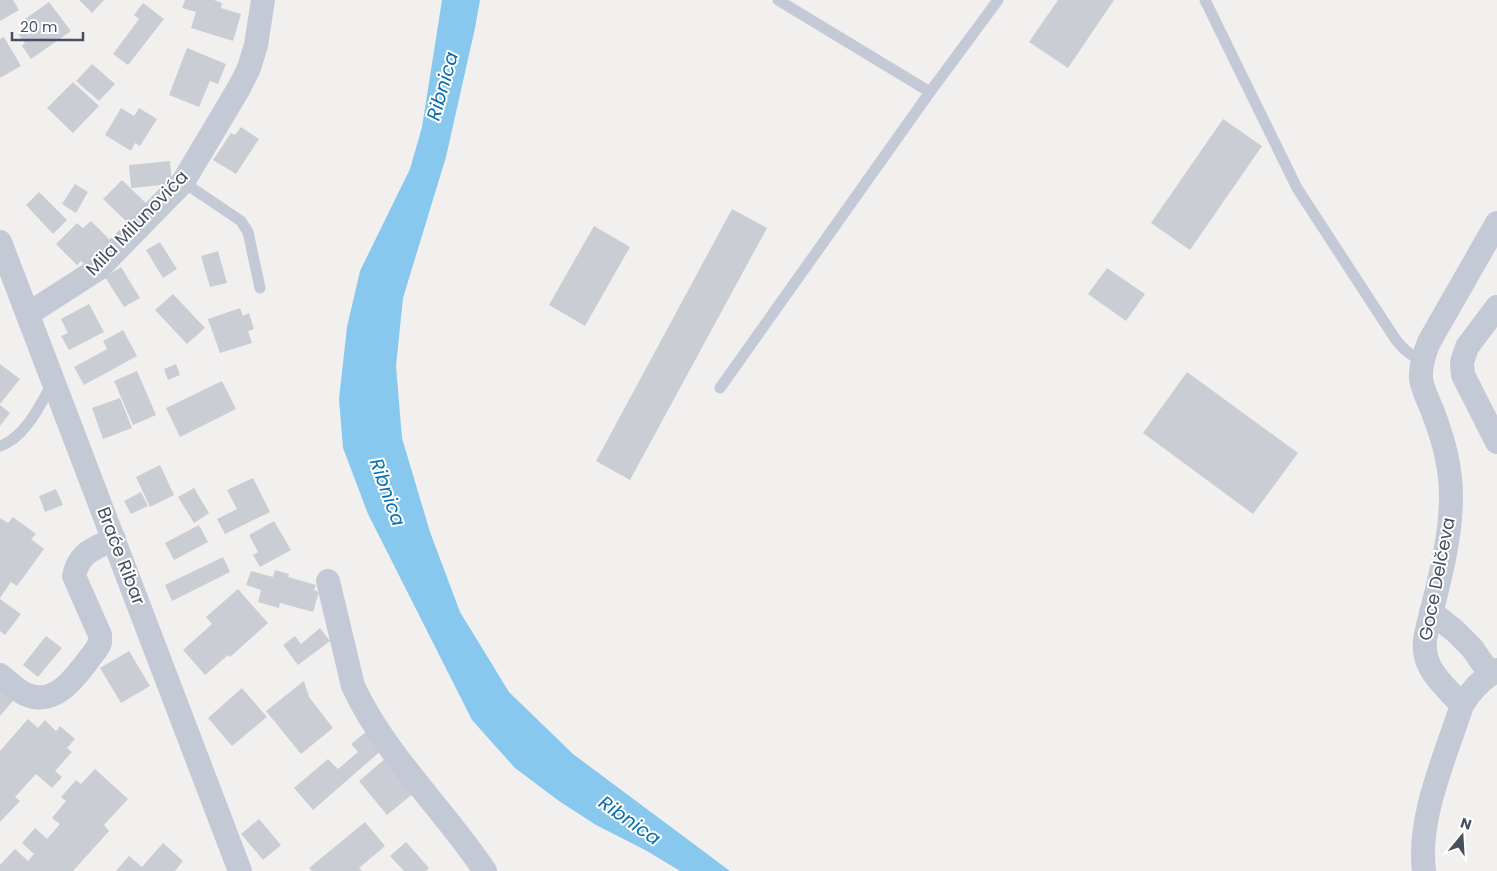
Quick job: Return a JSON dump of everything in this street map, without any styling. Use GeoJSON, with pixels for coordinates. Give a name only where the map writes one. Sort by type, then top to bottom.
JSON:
{"type":"FeatureCollection","features":[{"type":"Feature","properties":{"kind":"street","name":"Mila Milunovića"},"geometry":{"type":"LineString","coordinates":[[28,314],[98,269],[183,182],[249,68],[256,45],[263,0]]}},
{"type":"Feature","properties":{"kind":"street","name":"Goce Delčeva"},"geometry":{"type":"LineString","coordinates":[[1462,705],[1429,667],[1424,656],[1424,643],[1443,570],[1449,530],[1451,496],[1450,468],[1446,450],[1424,391],[1421,378],[1422,360],[1429,342],[1497,223]]}},
{"type":"Feature","properties":{"kind":"street","name":"Braće Ribar"},"geometry":{"type":"LineString","coordinates":[[0,242],[240,871]]}},
{"type":"Feature","properties":{"kind":"street"},"geometry":{"type":"LineString","coordinates":[[1497,307],[1467,347],[1462,362],[1463,375],[1497,442]]}},
{"type":"Feature","properties":{"kind":"street"},"geometry":{"type":"LineString","coordinates":[[0,675],[26,694],[37,697],[47,697],[64,689],[100,643],[100,636],[74,576],[76,567],[86,553],[114,539]]}},
{"type":"Feature","properties":{"kind":"street"},"geometry":{"type":"LineString","coordinates":[[328,580],[353,686],[359,698],[395,754],[485,871]]}},
{"type":"Feature","properties":{"kind":"street"},"geometry":{"type":"LineString","coordinates":[[1424,871],[1423,841],[1426,818],[1462,705],[1480,682],[1494,672],[1455,631],[1431,612]]}},
{"type":"Feature","properties":{"kind":"lane"},"geometry":{"type":"LineString","coordinates":[[778,0],[930,92]]}},
{"type":"Feature","properties":{"kind":"lane"},"geometry":{"type":"LineString","coordinates":[[720,388],[930,92],[998,0]]}},
{"type":"Feature","properties":{"kind":"lane"},"geometry":{"type":"LineString","coordinates":[[1205,0],[1297,188],[1394,337],[1411,356],[1422,360]]}},
{"type":"Feature","properties":{"kind":"lane"},"geometry":{"type":"LineString","coordinates":[[183,182],[240,220],[248,232],[260,288]]}},
{"type":"Feature","properties":{"kind":"lane"},"geometry":{"type":"LineString","coordinates":[[0,446],[8,443],[25,427],[54,381]]}},
{"type":"Feature","properties":{"kind":"water","name":"Ribnica"},"geometry":{"type":"Polygon","coordinates":[[[442,0],[480,0],[446,157],[403,298],[396,366],[402,438],[430,532],[460,612],[509,692],[573,754],[730,871],[680,871],[647,851],[596,825],[559,801],[515,768],[472,720],[368,514],[343,448],[339,399],[347,327],[360,271],[410,169],[422,127],[442,0]]]}},
{"type":"Feature","properties":{"kind":"building"},"geometry":{"type":"Polygon","coordinates":[[[0,0],[13,0],[19,10],[0,21],[0,0]]]}},
{"type":"Feature","properties":{"kind":"building"},"geometry":{"type":"Polygon","coordinates":[[[79,0],[104,0],[92,13],[79,0]]]}},
{"type":"Feature","properties":{"kind":"building"},"geometry":{"type":"Polygon","coordinates":[[[185,0],[214,0],[222,3],[221,8],[241,14],[233,41],[191,28],[196,12],[182,8],[185,0]]]}},
{"type":"Feature","properties":{"kind":"building"},"geometry":{"type":"Polygon","coordinates":[[[1058,0],[1114,0],[1068,68],[1029,42],[1058,0]]]}},
{"type":"Feature","properties":{"kind":"building"},"geometry":{"type":"Polygon","coordinates":[[[49,2],[71,31],[31,59],[22,46],[25,43],[18,34],[30,26],[25,19],[49,2]]]}},
{"type":"Feature","properties":{"kind":"building"},"geometry":{"type":"Polygon","coordinates":[[[143,3],[164,19],[128,65],[113,54],[139,19],[134,15],[143,3]]]}},
{"type":"Feature","properties":{"kind":"building"},"geometry":{"type":"Polygon","coordinates":[[[4,37],[21,66],[0,78],[0,39],[4,37]]]}},
{"type":"Feature","properties":{"kind":"building"},"geometry":{"type":"Polygon","coordinates":[[[187,48],[226,64],[218,84],[210,81],[199,107],[169,95],[187,48]]]}},
{"type":"Feature","properties":{"kind":"building"},"geometry":{"type":"Polygon","coordinates":[[[92,64],[115,84],[99,101],[76,81],[92,64]]]}},
{"type":"Feature","properties":{"kind":"building"},"geometry":{"type":"Polygon","coordinates":[[[73,82],[99,106],[73,133],[47,108],[73,82]]]}},
{"type":"Feature","properties":{"kind":"building"},"geometry":{"type":"Polygon","coordinates":[[[121,108],[134,116],[139,108],[157,119],[140,146],[135,143],[131,151],[105,135],[121,108]]]}},
{"type":"Feature","properties":{"kind":"building"},"geometry":{"type":"Polygon","coordinates":[[[1223,119],[1262,146],[1190,250],[1151,223],[1223,119]]]}},
{"type":"Feature","properties":{"kind":"building"},"geometry":{"type":"Polygon","coordinates":[[[241,127],[259,139],[236,174],[213,160],[231,133],[235,135],[241,127]]]}},
{"type":"Feature","properties":{"kind":"building"},"geometry":{"type":"Polygon","coordinates":[[[170,161],[172,184],[131,188],[129,165],[170,161]]]}},
{"type":"Feature","properties":{"kind":"building"},"geometry":{"type":"Polygon","coordinates":[[[122,180],[148,205],[129,224],[103,199],[122,180]]]}},
{"type":"Feature","properties":{"kind":"building"},"geometry":{"type":"Polygon","coordinates":[[[75,184],[88,192],[76,213],[62,204],[75,184]]]}},
{"type":"Feature","properties":{"kind":"building"},"geometry":{"type":"Polygon","coordinates":[[[39,192],[67,220],[53,234],[26,205],[39,192]]]}},
{"type":"Feature","properties":{"kind":"building"},"geometry":{"type":"Polygon","coordinates":[[[732,209],[767,228],[630,480],[596,461],[732,209]]]}},
{"type":"Feature","properties":{"kind":"building"},"geometry":{"type":"Polygon","coordinates":[[[91,221],[116,246],[91,271],[81,261],[77,265],[56,244],[77,223],[83,228],[91,221]]]}},
{"type":"Feature","properties":{"kind":"building"},"geometry":{"type":"Polygon","coordinates":[[[594,226],[630,247],[585,326],[549,305],[594,226]]]}},
{"type":"Feature","properties":{"kind":"building"},"geometry":{"type":"Polygon","coordinates":[[[160,242],[177,269],[163,278],[146,250],[160,242]]]}},
{"type":"Feature","properties":{"kind":"building"},"geometry":{"type":"Polygon","coordinates":[[[218,251],[227,283],[210,287],[201,256],[218,251]]]}},
{"type":"Feature","properties":{"kind":"building"},"geometry":{"type":"Polygon","coordinates":[[[121,267],[140,298],[124,307],[105,277],[121,267]]]}},
{"type":"Feature","properties":{"kind":"building"},"geometry":{"type":"Polygon","coordinates":[[[1107,268],[1145,294],[1126,321],[1088,294],[1107,268]]]}},
{"type":"Feature","properties":{"kind":"building"},"geometry":{"type":"Polygon","coordinates":[[[173,294],[205,328],[187,344],[155,310],[173,294]]]}},
{"type":"Feature","properties":{"kind":"building"},"geometry":{"type":"Polygon","coordinates":[[[89,304],[104,332],[69,350],[61,336],[68,333],[61,319],[89,304]]]}},
{"type":"Feature","properties":{"kind":"building"},"geometry":{"type":"Polygon","coordinates":[[[240,308],[243,316],[249,313],[254,329],[248,331],[252,343],[220,353],[208,319],[240,308]]]}},
{"type":"Feature","properties":{"kind":"building"},"geometry":{"type":"Polygon","coordinates":[[[123,330],[137,356],[84,385],[74,367],[107,349],[103,341],[123,330]]]}},
{"type":"Feature","properties":{"kind":"building"},"geometry":{"type":"Polygon","coordinates":[[[0,364],[20,379],[0,404],[0,364]]]}},
{"type":"Feature","properties":{"kind":"building"},"geometry":{"type":"Polygon","coordinates":[[[176,364],[180,375],[168,380],[164,369],[176,364]]]}},
{"type":"Feature","properties":{"kind":"building"},"geometry":{"type":"Polygon","coordinates":[[[137,371],[156,415],[133,425],[114,381],[137,371]]]}},
{"type":"Feature","properties":{"kind":"building"},"geometry":{"type":"Polygon","coordinates":[[[1187,372],[1298,453],[1253,514],[1143,433],[1187,372]]]}},
{"type":"Feature","properties":{"kind":"building"},"geometry":{"type":"Polygon","coordinates":[[[222,381],[236,409],[180,437],[166,408],[222,381]]]}},
{"type":"Feature","properties":{"kind":"building"},"geometry":{"type":"Polygon","coordinates":[[[120,398],[132,428],[103,439],[92,408],[120,398]]]}},
{"type":"Feature","properties":{"kind":"building"},"geometry":{"type":"Polygon","coordinates":[[[0,405],[10,413],[0,426],[0,405]]]}},
{"type":"Feature","properties":{"kind":"building"},"geometry":{"type":"Polygon","coordinates":[[[160,465],[174,495],[150,507],[136,477],[160,465]]]}},
{"type":"Feature","properties":{"kind":"building"},"geometry":{"type":"Polygon","coordinates":[[[253,478],[270,512],[225,534],[217,519],[237,509],[227,490],[253,478]]]}},
{"type":"Feature","properties":{"kind":"building"},"geometry":{"type":"Polygon","coordinates":[[[194,488],[209,513],[194,523],[178,497],[194,488]]]}},
{"type":"Feature","properties":{"kind":"building"},"geometry":{"type":"Polygon","coordinates":[[[56,489],[63,505],[45,512],[39,496],[56,489]]]}},
{"type":"Feature","properties":{"kind":"building"},"geometry":{"type":"Polygon","coordinates":[[[141,492],[148,506],[131,514],[124,501],[141,492]]]}},
{"type":"Feature","properties":{"kind":"building"},"geometry":{"type":"Polygon","coordinates":[[[13,517],[36,534],[31,539],[44,549],[17,586],[11,582],[0,598],[0,518],[8,523],[13,517]]]}},
{"type":"Feature","properties":{"kind":"building"},"geometry":{"type":"Polygon","coordinates":[[[274,521],[291,550],[260,567],[253,555],[258,552],[249,535],[274,521]]]}},
{"type":"Feature","properties":{"kind":"building"},"geometry":{"type":"Polygon","coordinates":[[[199,525],[208,542],[174,560],[165,543],[199,525]]]}},
{"type":"Feature","properties":{"kind":"building"},"geometry":{"type":"Polygon","coordinates":[[[223,557],[230,572],[172,601],[165,585],[223,557]]]}},
{"type":"Feature","properties":{"kind":"building"},"geometry":{"type":"Polygon","coordinates":[[[275,570],[289,574],[288,577],[316,585],[314,590],[319,592],[313,612],[280,603],[279,608],[258,602],[261,590],[246,585],[251,571],[273,577],[275,570]]]}},
{"type":"Feature","properties":{"kind":"building"},"geometry":{"type":"Polygon","coordinates":[[[238,589],[268,623],[230,657],[228,655],[205,675],[183,650],[212,624],[206,617],[238,589]]]}},
{"type":"Feature","properties":{"kind":"building"},"geometry":{"type":"Polygon","coordinates":[[[0,599],[21,614],[5,635],[0,631],[0,599]]]}},
{"type":"Feature","properties":{"kind":"building"},"geometry":{"type":"Polygon","coordinates":[[[320,628],[330,641],[298,665],[283,645],[295,636],[301,644],[320,628]]]}},
{"type":"Feature","properties":{"kind":"building"},"geometry":{"type":"Polygon","coordinates":[[[46,636],[62,648],[38,677],[23,665],[46,636]]]}},
{"type":"Feature","properties":{"kind":"building"},"geometry":{"type":"Polygon","coordinates":[[[129,651],[150,686],[121,703],[100,668],[129,651]]]}},
{"type":"Feature","properties":{"kind":"building"},"geometry":{"type":"Polygon","coordinates":[[[304,681],[309,697],[333,728],[301,754],[266,711],[304,681]]]}},
{"type":"Feature","properties":{"kind":"building"},"geometry":{"type":"Polygon","coordinates":[[[0,682],[17,696],[0,716],[0,682]]]}},
{"type":"Feature","properties":{"kind":"building"},"geometry":{"type":"Polygon","coordinates":[[[242,688],[267,717],[232,746],[208,718],[242,688]]]}},
{"type":"Feature","properties":{"kind":"building"},"geometry":{"type":"Polygon","coordinates":[[[28,719],[38,728],[45,720],[56,731],[60,726],[75,739],[67,748],[72,752],[55,771],[62,777],[52,788],[36,774],[15,797],[20,801],[0,822],[0,751],[28,719]]]}},
{"type":"Feature","properties":{"kind":"building"},"geometry":{"type":"Polygon","coordinates":[[[367,731],[383,749],[313,810],[294,788],[328,759],[338,769],[358,752],[351,744],[367,731]]]}},
{"type":"Feature","properties":{"kind":"building"},"geometry":{"type":"Polygon","coordinates":[[[386,758],[415,792],[387,815],[359,781],[386,758]]]}},
{"type":"Feature","properties":{"kind":"building"},"geometry":{"type":"Polygon","coordinates":[[[95,769],[128,799],[104,825],[109,831],[73,871],[0,871],[0,865],[15,849],[28,861],[34,854],[22,843],[35,828],[47,839],[60,824],[52,818],[66,801],[61,797],[76,780],[81,784],[95,769]]]}},
{"type":"Feature","properties":{"kind":"building"},"geometry":{"type":"Polygon","coordinates":[[[259,819],[281,845],[263,860],[241,834],[259,819]]]}},
{"type":"Feature","properties":{"kind":"building"},"geometry":{"type":"Polygon","coordinates":[[[365,822],[385,846],[359,868],[362,871],[312,871],[309,868],[365,822]]]}},
{"type":"Feature","properties":{"kind":"building"},"geometry":{"type":"Polygon","coordinates":[[[406,842],[429,868],[426,871],[404,871],[390,856],[406,842]]]}},
{"type":"Feature","properties":{"kind":"building"},"geometry":{"type":"Polygon","coordinates":[[[163,843],[183,861],[175,871],[116,871],[129,856],[142,867],[163,843]]]}}]}
